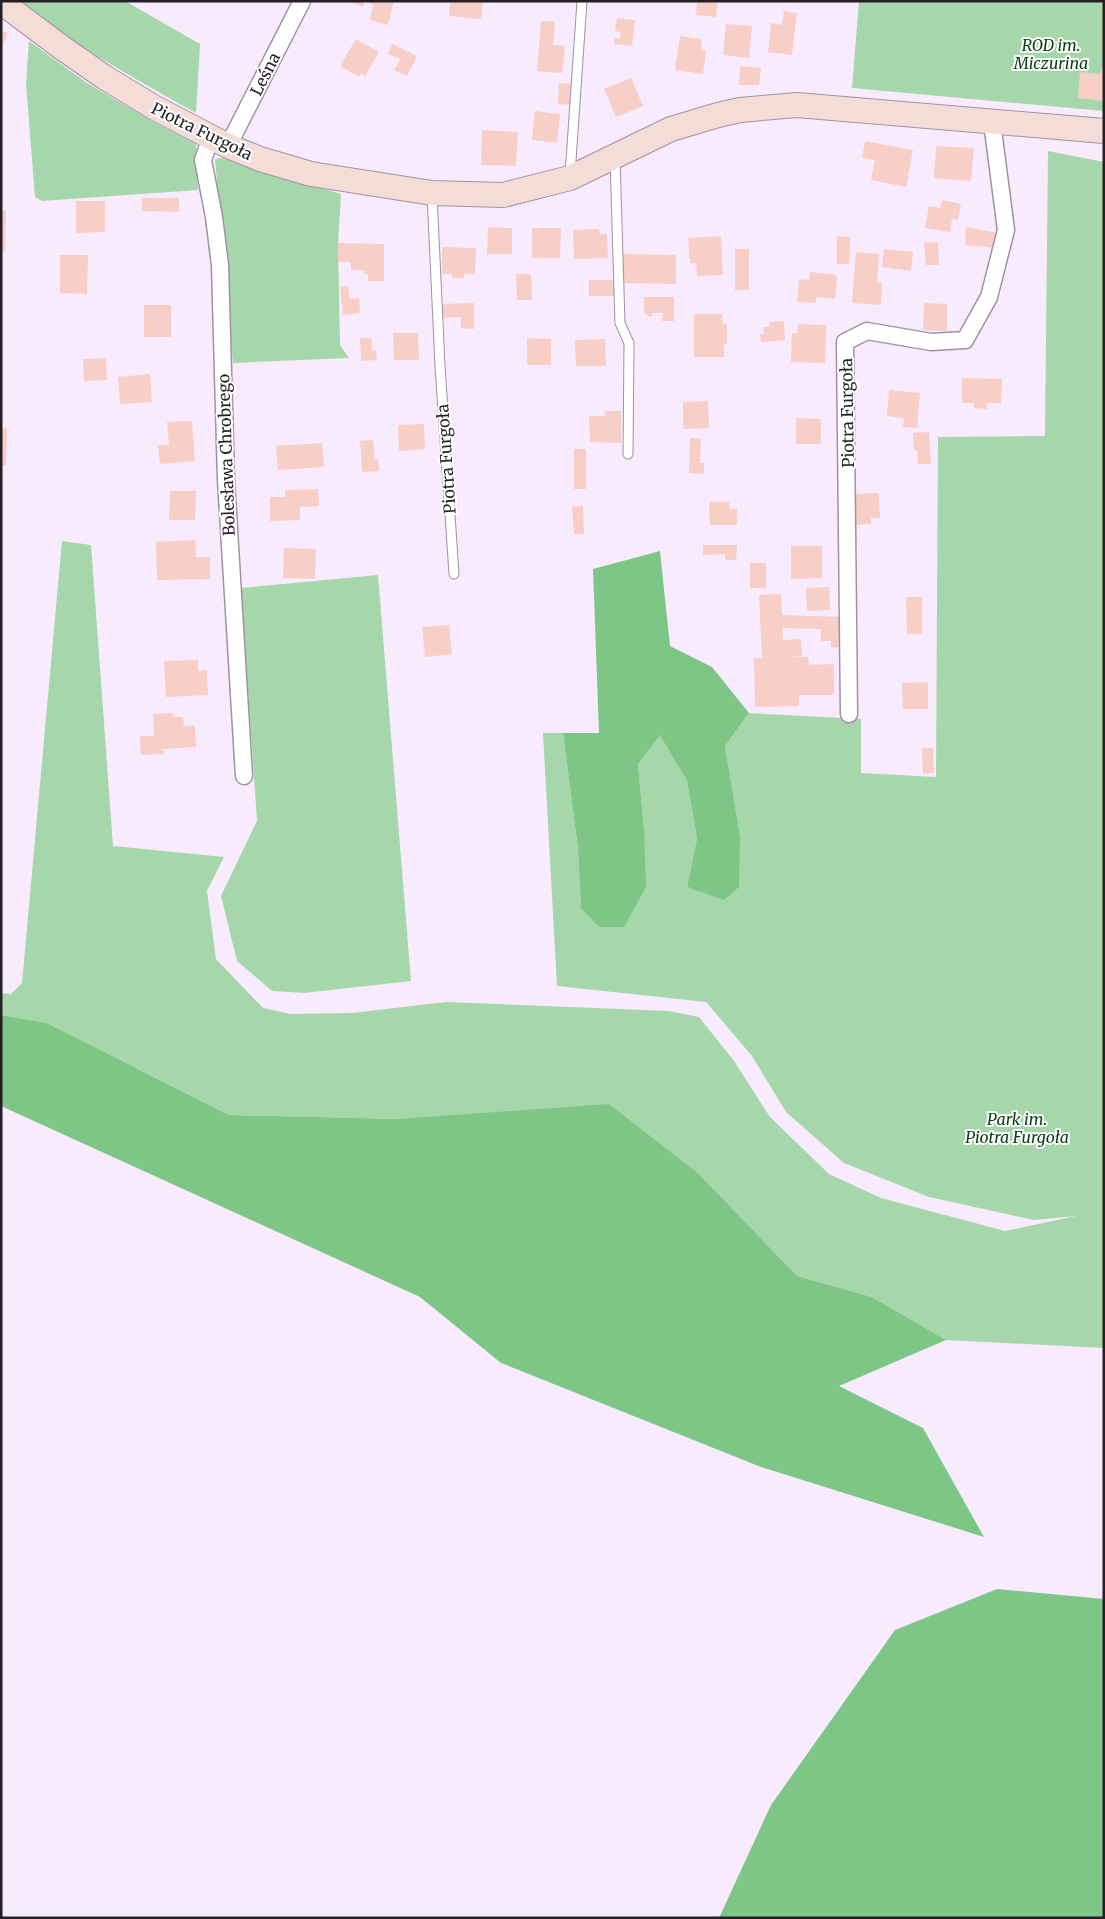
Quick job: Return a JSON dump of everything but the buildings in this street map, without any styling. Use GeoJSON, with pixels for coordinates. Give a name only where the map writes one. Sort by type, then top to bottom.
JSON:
{"type":"FeatureCollection","features":[{"type":"Feature","properties":{"kind":"street","name":"Leśna"},"geometry":{"type":"LineString","coordinates":[[220,142],[302,1]]}},
{"type":"Feature","properties":{"kind":"street","name":"Piotra Furgoła"},"geometry":{"type":"LineString","coordinates":[[1,2],[104,77],[155,108],[220,142],[260,159],[311,174],[432,194],[503,194],[570,178],[671,129],[718,115],[750,109],[797,105],[851,108],[1104,131]]}},
{"type":"Feature","properties":{"kind":"street","name":"Piotra Furgoła"},"geometry":{"type":"LineString","coordinates":[[849,714],[846,342],[867,331],[931,342],[965,340],[989,297],[1006,230],[992,122]]}},
{"type":"Feature","properties":{"kind":"street","name":"Bolesława Chrobrego"},"geometry":{"type":"LineString","coordinates":[[220,142],[203,160],[214,217],[220,265],[226,480],[244,776]]}},
{"type":"Feature","properties":{"kind":"lane"},"geometry":{"type":"LineString","coordinates":[[570,178],[582,1]]}},
{"type":"Feature","properties":{"kind":"lane"},"geometry":{"type":"LineString","coordinates":[[615,155],[620,323],[629,344],[628,454]]}},
{"type":"Feature","properties":{"kind":"lane","name":"Piotra Furgoła"},"geometry":{"type":"LineString","coordinates":[[432,194],[440,366],[454,574]]}},
{"type":"Feature","properties":{"kind":"green space"},"geometry":{"type":"Polygon","coordinates":[[[16,1],[125,1],[200,44],[196,113],[82,46],[16,1]]]}},
{"type":"Feature","properties":{"kind":"green space","name":"ROD im. Miczurina"},"geometry":{"type":"Polygon","coordinates":[[[859,1],[1104,1],[1104,111],[852,88],[859,1]]]}},
{"type":"Feature","properties":{"kind":"green space"},"geometry":{"type":"Polygon","coordinates":[[[29,41],[87,83],[155,123],[196,144],[198,190],[42,201],[35,197],[26,84],[29,41]]]}},
{"type":"Feature","properties":{"kind":"green space","name":"Park im. Piotra Furgoła"},"geometry":{"type":"Polygon","coordinates":[[[1048,151],[1104,162],[1104,1348],[946,1340],[872,1297],[797,1276],[700,1175],[398,1119],[229,1115],[47,1023],[1,1015],[1,993],[11,994],[22,983],[62,541],[91,545],[113,846],[224,857],[207,891],[216,959],[263,1008],[291,1014],[352,1013],[446,1002],[669,1011],[699,1017],[734,1061],[770,1117],[829,1174],[881,1198],[1005,1231],[1076,1216],[1034,1220],[929,1197],[844,1163],[786,1112],[752,1056],[706,1002],[557,986],[543,733],[563,733],[578,849],[581,908],[644,829],[638,764],[660,734],[687,781],[697,838],[687,887],[740,836],[725,746],[749,713],[861,719],[861,773],[936,777],[938,437],[1045,436],[1048,151]]]}},
{"type":"Feature","properties":{"kind":"green space"},"geometry":{"type":"Polygon","coordinates":[[[222,158],[341,194],[338,243],[340,345],[349,358],[233,363],[215,159],[222,158]]]}},
{"type":"Feature","properties":{"kind":"green space"},"geometry":{"type":"Polygon","coordinates":[[[660,551],[670,646],[712,667],[749,713],[725,746],[740,836],[739,887],[724,900],[687,887],[697,838],[687,781],[660,735],[638,764],[644,829],[646,887],[624,927],[599,927],[581,908],[578,849],[563,733],[599,733],[593,569],[660,551]]]}},
{"type":"Feature","properties":{"kind":"green space"},"geometry":{"type":"Polygon","coordinates":[[[378,575],[411,981],[304,993],[272,991],[237,961],[221,896],[257,821],[241,588],[378,575]]]}},
{"type":"Feature","properties":{"kind":"green space"},"geometry":{"type":"Polygon","coordinates":[[[1,1015],[47,1023],[229,1115],[398,1119],[609,1104],[700,1175],[797,1276],[872,1297],[946,1340],[839,1386],[923,1428],[984,1537],[761,1467],[501,1363],[420,1297],[1,1106],[1,1015]]]}},
{"type":"Feature","properties":{"kind":"green space"},"geometry":{"type":"Polygon","coordinates":[[[997,1589],[1104,1599],[1104,1918],[719,1918],[771,1805],[895,1630],[997,1589]]]}}]}
